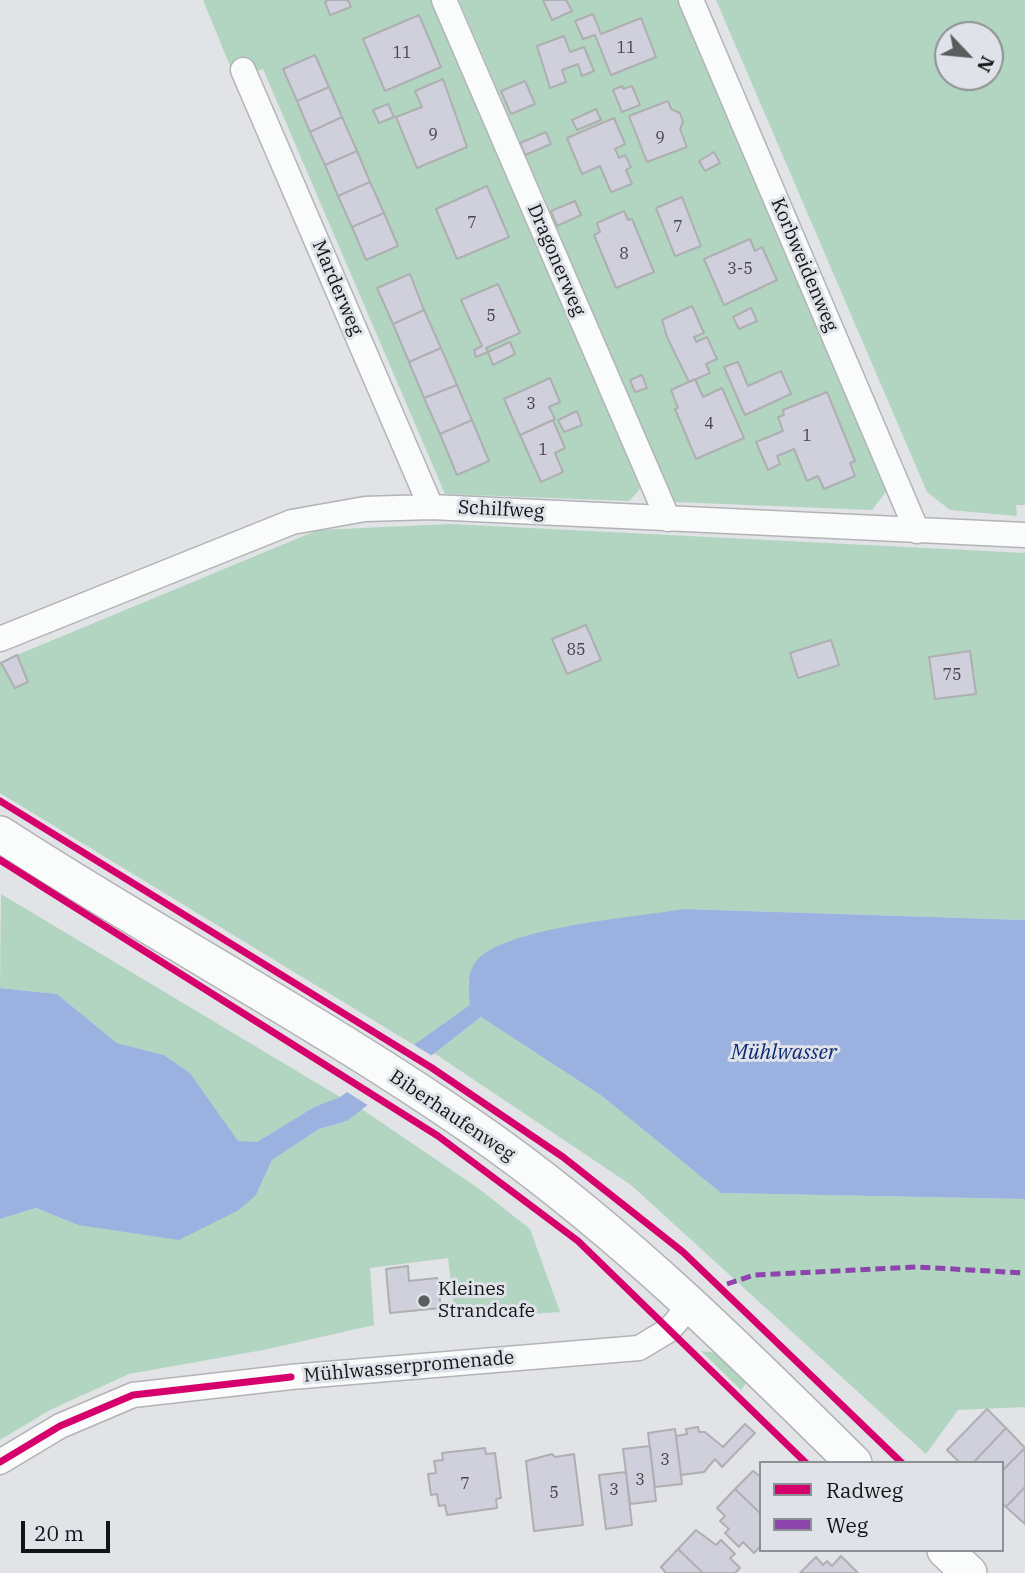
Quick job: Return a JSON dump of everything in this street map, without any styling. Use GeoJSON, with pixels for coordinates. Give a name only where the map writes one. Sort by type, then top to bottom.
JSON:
{"type":"FeatureCollection","features":[{"type":"Feature","properties":{"kind":"main road","name":"Biberhaufenweg"},"geometry":{"type":"LineString","coordinates":[[0,834],[439,1104],[612,1234],[692,1303],[852,1461]]}},
{"type":"Feature","properties":{"kind":"main road"},"geometry":{"type":"LineString","coordinates":[[947,1552],[969,1573]]}},
{"type":"Feature","properties":{"kind":"street","name":"Dragonerweg"},"geometry":{"type":"LineString","coordinates":[[444,0],[668,520]]}},
{"type":"Feature","properties":{"kind":"street","name":"Korbweidenweg"},"geometry":{"type":"LineString","coordinates":[[691,0],[917,531]]}},
{"type":"Feature","properties":{"kind":"street","name":"Marderweg"},"geometry":{"type":"LineString","coordinates":[[243,70],[431,506]]}},
{"type":"Feature","properties":{"kind":"street","name":"Schilfweg"},"geometry":{"type":"LineString","coordinates":[[0,639],[292,522],[365,509],[431,506],[668,520],[1025,535]]}},
{"type":"Feature","properties":{"kind":"street","name":"Mühlwasserpromenade"},"geometry":{"type":"LineString","coordinates":[[0,1462],[60,1426],[134,1395],[291,1377],[639,1348],[669,1330],[692,1303]]}},
{"type":"Feature","properties":{"kind":"green space"},"geometry":{"type":"Polygon","coordinates":[[[203,0],[431,0],[636,474],[640,489],[629,501],[445,494],[263,69],[235,78],[203,0]]]}},
{"type":"Feature","properties":{"kind":"green space"},"geometry":{"type":"Polygon","coordinates":[[[459,0],[679,0],[888,489],[872,510],[674,502],[459,0]]]}},
{"type":"Feature","properties":{"kind":"green space"},"geometry":{"type":"Polygon","coordinates":[[[716,0],[1025,0],[1025,505],[1016,505],[1017,516],[950,510],[927,492],[716,0]]]}},
{"type":"Feature","properties":{"kind":"green space"},"geometry":{"type":"Polygon","coordinates":[[[451,524],[1025,553],[1025,920],[684,909],[468,981],[471,1005],[414,1045],[0,793],[0,662],[318,530],[451,524]]]}},
{"type":"Feature","properties":{"kind":"green space"},"geometry":{"type":"Polygon","coordinates":[[[1,894],[340,1097],[314,1107],[257,1142],[238,1142],[190,1073],[164,1055],[117,1043],[57,994],[0,988],[1,894]]]}},
{"type":"Feature","properties":{"kind":"green space"},"geometry":{"type":"Polygon","coordinates":[[[481,1017],[602,1096],[721,1193],[1025,1199],[1025,1407],[958,1410],[926,1454],[631,1185],[434,1053],[481,1017]]]}},
{"type":"Feature","properties":{"kind":"green space"},"geometry":{"type":"Polygon","coordinates":[[[360,1108],[478,1188],[530,1229],[560,1312],[455,1319],[448,1258],[370,1268],[374,1325],[263,1350],[129,1374],[50,1410],[0,1440],[0,1219],[36,1208],[78,1225],[256,1195],[272,1160],[319,1129],[347,1121],[360,1108]]]}},
{"type":"Feature","properties":{"kind":"green space"},"geometry":{"type":"Polygon","coordinates":[[[701,1351],[717,1353],[747,1382],[741,1390],[701,1351]]]}},
{"type":"Feature","properties":{"kind":"water","name":"Mühlwasser"},"geometry":{"type":"Polygon","coordinates":[[[684,909],[1025,920],[1025,1199],[721,1193],[602,1096],[481,1017],[347,1121],[319,1129],[272,1160],[256,1195],[239,1210],[179,1240],[78,1225],[36,1208],[0,1219],[0,988],[57,994],[117,1043],[164,1055],[190,1073],[238,1141],[257,1142],[314,1107],[340,1097],[470,1005],[469,981],[474,964],[494,948],[544,931],[684,909]]]}},
{"type":"Feature","properties":{"kind":"pier"},"geometry":{"type":"Polygon","coordinates":[[[411,1043],[434,1057],[369,1106],[344,1090],[411,1043]]]}},
{"type":"Feature","properties":{"kind":"building"},"geometry":{"type":"Polygon","coordinates":[[[348,0],[351,7],[330,15],[325,2],[348,0]]]}},
{"type":"Feature","properties":{"kind":"building"},"geometry":{"type":"Polygon","coordinates":[[[543,0],[566,0],[572,11],[552,20],[543,0]]]}},
{"type":"Feature","properties":{"kind":"building"},"geometry":{"type":"Polygon","coordinates":[[[593,14],[601,34],[641,18],[656,57],[611,75],[595,35],[583,39],[575,21],[593,14]]]}},
{"type":"Feature","properties":{"kind":"building"},"geometry":{"type":"Polygon","coordinates":[[[419,15],[441,67],[385,91],[363,39],[419,15]]]}},
{"type":"Feature","properties":{"kind":"building"},"geometry":{"type":"Polygon","coordinates":[[[564,36],[570,52],[584,47],[594,71],[582,76],[578,64],[562,70],[566,82],[550,88],[537,46],[564,36]]]}},
{"type":"Feature","properties":{"kind":"building"},"geometry":{"type":"Polygon","coordinates":[[[315,55],[329,87],[297,101],[283,69],[315,55]]]}},
{"type":"Feature","properties":{"kind":"building"},"geometry":{"type":"Polygon","coordinates":[[[443,79],[467,147],[417,168],[396,117],[422,107],[415,91],[443,79]]]}},
{"type":"Feature","properties":{"kind":"building"},"geometry":{"type":"Polygon","coordinates":[[[525,81],[535,104],[511,114],[501,91],[525,81]]]}},
{"type":"Feature","properties":{"kind":"building"},"geometry":{"type":"Polygon","coordinates":[[[622,86],[623,89],[632,86],[640,105],[622,112],[613,90],[622,86]]]}},
{"type":"Feature","properties":{"kind":"building"},"geometry":{"type":"Polygon","coordinates":[[[329,87],[342,117],[310,132],[297,101],[329,87]]]}},
{"type":"Feature","properties":{"kind":"building"},"geometry":{"type":"Polygon","coordinates":[[[668,101],[671,109],[680,113],[683,122],[680,129],[687,147],[647,162],[629,116],[668,101]]]}},
{"type":"Feature","properties":{"kind":"building"},"geometry":{"type":"Polygon","coordinates":[[[388,104],[394,117],[379,123],[373,110],[388,104]]]}},
{"type":"Feature","properties":{"kind":"building"},"geometry":{"type":"Polygon","coordinates":[[[596,109],[601,120],[577,130],[572,120],[596,109]]]}},
{"type":"Feature","properties":{"kind":"building"},"geometry":{"type":"Polygon","coordinates":[[[342,117],[357,151],[325,165],[310,132],[342,117]]]}},
{"type":"Feature","properties":{"kind":"building"},"geometry":{"type":"Polygon","coordinates":[[[614,118],[625,144],[615,149],[619,158],[625,155],[631,167],[626,170],[632,184],[611,192],[600,166],[582,174],[567,138],[614,118]]]}},
{"type":"Feature","properties":{"kind":"building"},"geometry":{"type":"Polygon","coordinates":[[[546,132],[551,144],[525,155],[520,143],[546,132]]]}},
{"type":"Feature","properties":{"kind":"building"},"geometry":{"type":"Polygon","coordinates":[[[357,151],[370,182],[338,196],[325,165],[357,151]]]}},
{"type":"Feature","properties":{"kind":"building"},"geometry":{"type":"Polygon","coordinates":[[[714,152],[720,163],[705,171],[699,161],[714,152]]]}},
{"type":"Feature","properties":{"kind":"building"},"geometry":{"type":"Polygon","coordinates":[[[370,182],[384,213],[352,227],[338,196],[370,182]]]}},
{"type":"Feature","properties":{"kind":"building"},"geometry":{"type":"Polygon","coordinates":[[[487,186],[509,237],[457,259],[436,209],[487,186]]]}},
{"type":"Feature","properties":{"kind":"building"},"geometry":{"type":"Polygon","coordinates":[[[682,197],[701,246],[675,256],[656,208],[682,197]]]}},
{"type":"Feature","properties":{"kind":"building"},"geometry":{"type":"Polygon","coordinates":[[[575,201],[581,215],[557,226],[551,211],[575,201]]]}},
{"type":"Feature","properties":{"kind":"building"},"geometry":{"type":"Polygon","coordinates":[[[624,211],[628,220],[632,219],[654,272],[616,288],[594,235],[600,232],[597,223],[624,211]]]}},
{"type":"Feature","properties":{"kind":"building"},"geometry":{"type":"Polygon","coordinates":[[[384,213],[398,246],[366,260],[352,227],[384,213]]]}},
{"type":"Feature","properties":{"kind":"building"},"geometry":{"type":"Polygon","coordinates":[[[750,239],[755,251],[762,247],[777,280],[724,305],[704,259],[750,239]]]}},
{"type":"Feature","properties":{"kind":"building"},"geometry":{"type":"Polygon","coordinates":[[[410,274],[424,310],[393,324],[377,288],[410,274]]]}},
{"type":"Feature","properties":{"kind":"building"},"geometry":{"type":"Polygon","coordinates":[[[498,284],[520,333],[486,348],[488,352],[476,357],[474,350],[482,346],[461,300],[498,284]]]}},
{"type":"Feature","properties":{"kind":"building"},"geometry":{"type":"Polygon","coordinates":[[[692,306],[704,333],[694,337],[696,342],[707,337],[717,359],[706,364],[710,373],[689,382],[667,337],[662,320],[692,306]]]}},
{"type":"Feature","properties":{"kind":"building"},"geometry":{"type":"Polygon","coordinates":[[[751,308],[757,321],[739,329],[733,317],[751,308]]]}},
{"type":"Feature","properties":{"kind":"building"},"geometry":{"type":"Polygon","coordinates":[[[424,310],[441,348],[409,362],[393,324],[424,310]]]}},
{"type":"Feature","properties":{"kind":"building"},"geometry":{"type":"Polygon","coordinates":[[[510,342],[515,354],[493,365],[488,352],[510,342]]]}},
{"type":"Feature","properties":{"kind":"building"},"geometry":{"type":"Polygon","coordinates":[[[441,348],[457,385],[424,398],[409,362],[441,348]]]}},
{"type":"Feature","properties":{"kind":"building"},"geometry":{"type":"Polygon","coordinates":[[[738,362],[748,386],[781,371],[791,394],[745,415],[724,367],[738,362]]]}},
{"type":"Feature","properties":{"kind":"building"},"geometry":{"type":"Polygon","coordinates":[[[642,375],[647,388],[635,392],[630,380],[642,375]]]}},
{"type":"Feature","properties":{"kind":"building"},"geometry":{"type":"Polygon","coordinates":[[[550,378],[560,402],[549,407],[555,419],[520,435],[504,399],[550,378]]]}},
{"type":"Feature","properties":{"kind":"building"},"geometry":{"type":"Polygon","coordinates":[[[695,379],[703,397],[722,388],[744,438],[696,459],[675,409],[678,408],[671,390],[695,379]]]}},
{"type":"Feature","properties":{"kind":"building"},"geometry":{"type":"Polygon","coordinates":[[[457,385],[472,420],[440,434],[424,398],[457,385]]]}},
{"type":"Feature","properties":{"kind":"building"},"geometry":{"type":"Polygon","coordinates":[[[827,392],[855,461],[850,463],[855,476],[824,489],[818,476],[807,481],[794,449],[777,456],[780,464],[768,470],[756,442],[783,431],[778,417],[784,415],[783,410],[827,392]]]}},
{"type":"Feature","properties":{"kind":"building"},"geometry":{"type":"Polygon","coordinates":[[[577,411],[582,425],[564,432],[558,420],[577,411]]]}},
{"type":"Feature","properties":{"kind":"building"},"geometry":{"type":"Polygon","coordinates":[[[472,420],[489,461],[457,475],[440,434],[472,420]]]}},
{"type":"Feature","properties":{"kind":"building"},"geometry":{"type":"Polygon","coordinates":[[[553,420],[565,448],[555,453],[563,472],[541,482],[520,435],[553,420]]]}},
{"type":"Feature","properties":{"kind":"building"},"geometry":{"type":"Polygon","coordinates":[[[586,625],[601,660],[567,674],[552,639],[586,625]]]}},
{"type":"Feature","properties":{"kind":"building"},"geometry":{"type":"Polygon","coordinates":[[[831,640],[839,665],[798,678],[790,653],[831,640]]]}},
{"type":"Feature","properties":{"kind":"building"},"geometry":{"type":"Polygon","coordinates":[[[970,651],[976,694],[935,699],[929,657],[970,651]]]}},
{"type":"Feature","properties":{"kind":"building"},"geometry":{"type":"Polygon","coordinates":[[[17,655],[28,682],[15,688],[1,663],[17,655]]]}},
{"type":"Feature","properties":{"kind":"building"},"geometry":{"type":"Polygon","coordinates":[[[408,1266],[409,1281],[437,1278],[441,1308],[390,1313],[386,1269],[408,1266]]]}},
{"type":"Feature","properties":{"kind":"building"},"geometry":{"type":"Polygon","coordinates":[[[987,1409],[1006,1428],[975,1461],[958,1461],[947,1450],[987,1409]]]}},
{"type":"Feature","properties":{"kind":"building"},"geometry":{"type":"Polygon","coordinates":[[[745,1424],[755,1433],[722,1467],[715,1459],[704,1472],[681,1475],[676,1436],[687,1434],[686,1429],[698,1427],[699,1432],[705,1432],[723,1447],[745,1424]]]}},
{"type":"Feature","properties":{"kind":"building"},"geometry":{"type":"Polygon","coordinates":[[[1006,1428],[1025,1448],[1004,1469],[1004,1461],[975,1461],[1006,1428]]]}},
{"type":"Feature","properties":{"kind":"building"},"geometry":{"type":"Polygon","coordinates":[[[675,1429],[682,1484],[655,1487],[648,1433],[675,1429]]]}},
{"type":"Feature","properties":{"kind":"building"},"geometry":{"type":"Polygon","coordinates":[[[650,1446],[656,1501],[630,1504],[623,1449],[650,1446]]]}},
{"type":"Feature","properties":{"kind":"building"},"geometry":{"type":"Polygon","coordinates":[[[485,1448],[486,1454],[495,1453],[501,1498],[496,1499],[497,1508],[447,1515],[445,1505],[439,1506],[437,1494],[431,1495],[428,1474],[436,1473],[434,1461],[443,1460],[442,1453],[485,1448]]]}},
{"type":"Feature","properties":{"kind":"building"},"geometry":{"type":"Polygon","coordinates":[[[1025,1448],[1025,1487],[1006,1507],[1004,1505],[1004,1469],[1025,1448]]]}},
{"type":"Feature","properties":{"kind":"building"},"geometry":{"type":"Polygon","coordinates":[[[552,1454],[555,1457],[574,1454],[583,1525],[534,1531],[526,1461],[552,1454]]]}},
{"type":"Feature","properties":{"kind":"building"},"geometry":{"type":"Polygon","coordinates":[[[753,1471],[759,1476],[759,1512],[735,1489],[753,1471]]]}},
{"type":"Feature","properties":{"kind":"building"},"geometry":{"type":"Polygon","coordinates":[[[626,1472],[632,1525],[606,1529],[599,1475],[626,1472]]]}},
{"type":"Feature","properties":{"kind":"building"},"geometry":{"type":"Polygon","coordinates":[[[1025,1487],[1025,1524],[1006,1507],[1025,1487]]]}},
{"type":"Feature","properties":{"kind":"building"},"geometry":{"type":"Polygon","coordinates":[[[735,1489],[759,1512],[759,1548],[754,1553],[743,1542],[739,1547],[725,1533],[729,1529],[720,1521],[725,1516],[717,1508],[735,1489]]]}},
{"type":"Feature","properties":{"kind":"building"},"geometry":{"type":"Polygon","coordinates":[[[696,1530],[716,1545],[721,1540],[735,1554],[730,1558],[740,1568],[735,1573],[703,1573],[678,1549],[696,1530]]]}},
{"type":"Feature","properties":{"kind":"building"},"geometry":{"type":"Polygon","coordinates":[[[678,1549],[703,1573],[666,1573],[661,1567],[678,1549]]]}},
{"type":"Feature","properties":{"kind":"building"},"geometry":{"type":"Polygon","coordinates":[[[841,1556],[858,1573],[800,1573],[816,1557],[823,1565],[827,1561],[832,1566],[841,1556]]]}},
{"type":"Feature","properties":{"kind":"marked path"},"geometry":{"type":"LineString","coordinates":[[727,1284],[754,1275],[917,1267],[1025,1273]]}},
{"type":"Feature","properties":{"kind":"cycle path"},"geometry":{"type":"LineString","coordinates":[[0,801],[432,1068],[563,1157],[683,1252],[900,1461]]}},
{"type":"Feature","properties":{"kind":"cycle path"},"geometry":{"type":"LineString","coordinates":[[0,860],[438,1136],[578,1241],[804,1461]]}},
{"type":"Feature","properties":{"kind":"cycle path"},"geometry":{"type":"LineString","coordinates":[[0,1462],[60,1426],[133,1395],[291,1377]]}},
{"type":"Feature","properties":{"kind":"place","name":"Kleines Strandcafe"},"geometry":{"type":"Point","coordinates":[424,1301]}}]}
